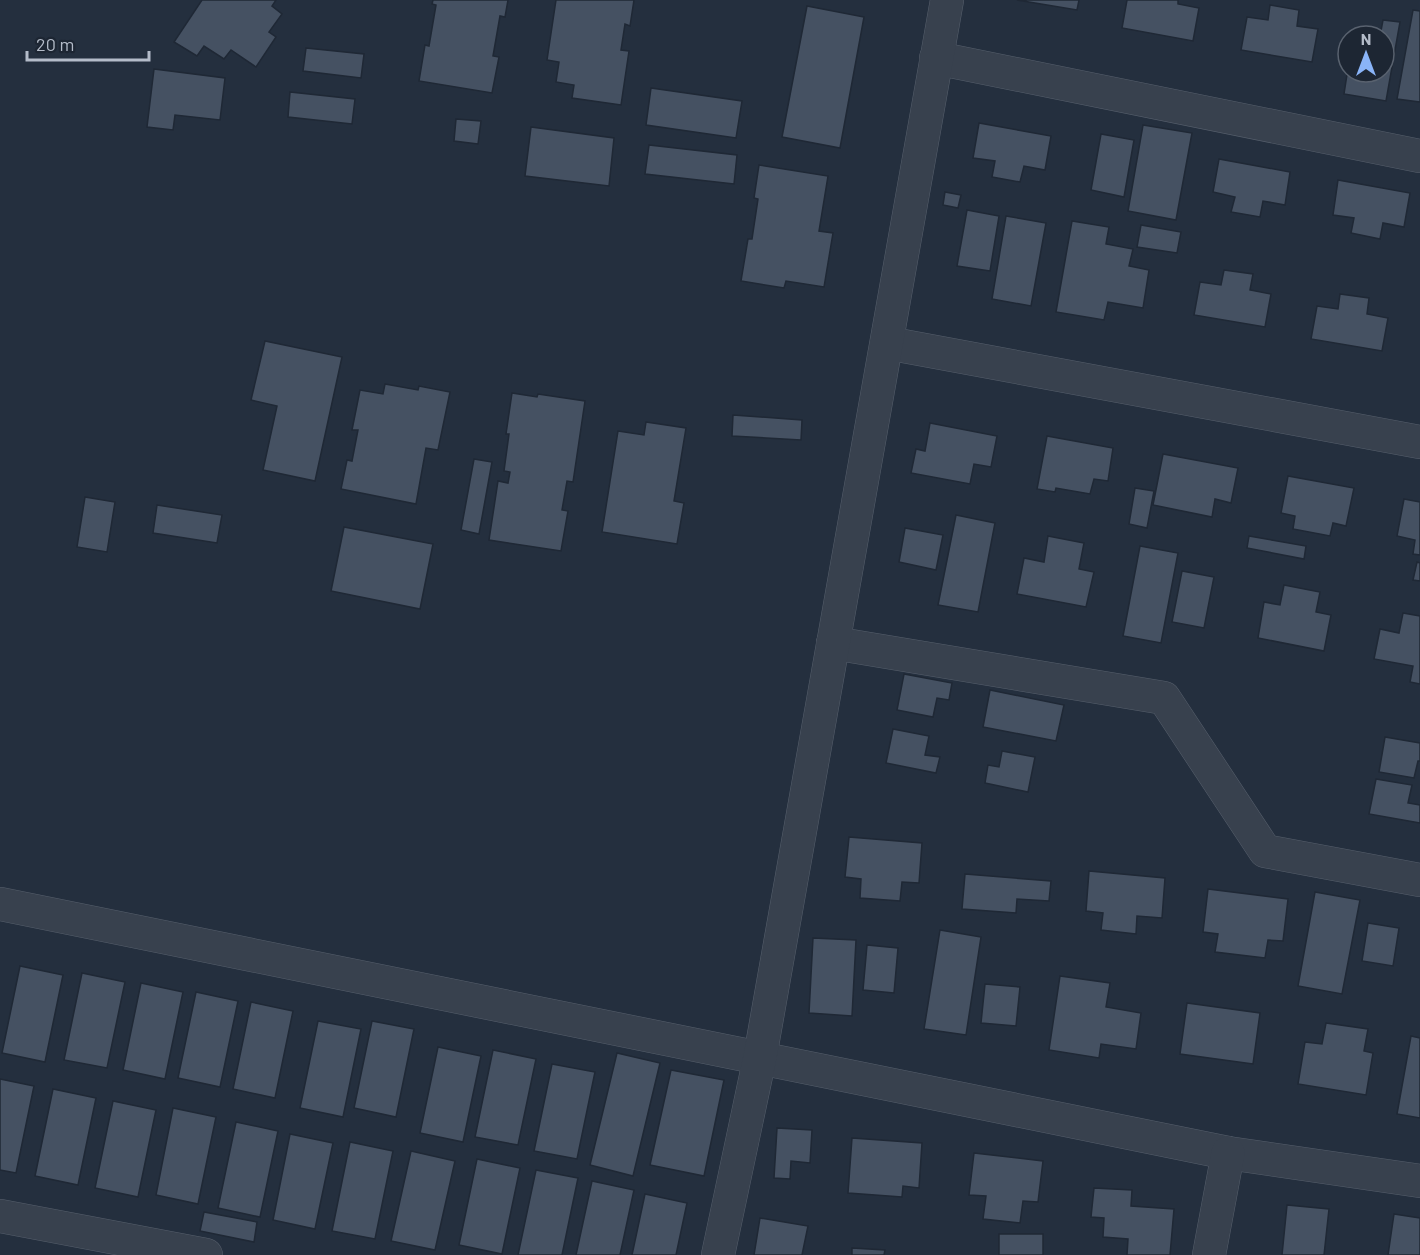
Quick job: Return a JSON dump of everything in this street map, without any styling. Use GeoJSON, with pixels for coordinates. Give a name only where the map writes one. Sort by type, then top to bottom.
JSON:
{"type":"FeatureCollection","features":[{"type":"Feature","properties":{"kind":"street"},"geometry":{"type":"LineString","coordinates":[[718,1255],[760,1057],[946,0]]}},
{"type":"Feature","properties":{"kind":"street"},"geometry":{"type":"LineString","coordinates":[[936,58],[1420,156]]}},
{"type":"Feature","properties":{"kind":"street"},"geometry":{"type":"LineString","coordinates":[[887,343],[1420,442]]}},
{"type":"Feature","properties":{"kind":"street"},"geometry":{"type":"LineString","coordinates":[[833,643],[1164,698],[1265,850],[1420,880]]}},
{"type":"Feature","properties":{"kind":"street"},"geometry":{"type":"LineString","coordinates":[[0,904],[1228,1154],[1420,1181]]}},
{"type":"Feature","properties":{"kind":"street"},"geometry":{"type":"LineString","coordinates":[[1209,1255],[1228,1154]]}},
{"type":"Feature","properties":{"kind":"street"},"geometry":{"type":"LineString","coordinates":[[0,1216],[206,1255]]}},
{"type":"Feature","properties":{"kind":"building"},"geometry":{"type":"Polygon","coordinates":[[[202,0],[276,0],[272,6],[282,14],[269,32],[276,37],[256,67],[231,50],[224,59],[204,46],[197,56],[174,42],[202,0]]]}},
{"type":"Feature","properties":{"kind":"building"},"geometry":{"type":"Polygon","coordinates":[[[433,0],[508,0],[505,17],[500,16],[493,56],[499,57],[492,93],[419,81],[425,45],[429,46],[436,5],[432,4],[433,0]]]}},
{"type":"Feature","properties":{"kind":"building"},"geometry":{"type":"Polygon","coordinates":[[[556,0],[634,0],[630,26],[625,24],[621,50],[629,51],[621,105],[572,98],[574,85],[556,82],[559,62],[547,60],[556,0]]]}},
{"type":"Feature","properties":{"kind":"building"},"geometry":{"type":"Polygon","coordinates":[[[1017,0],[1079,0],[1077,10],[1017,0]]]}},
{"type":"Feature","properties":{"kind":"building"},"geometry":{"type":"Polygon","coordinates":[[[1127,0],[1178,0],[1178,4],[1199,8],[1193,41],[1122,28],[1127,0]]]}},
{"type":"Feature","properties":{"kind":"building"},"geometry":{"type":"Polygon","coordinates":[[[1270,5],[1299,10],[1297,26],[1318,29],[1312,62],[1241,50],[1247,17],[1268,20],[1270,5]]]}},
{"type":"Feature","properties":{"kind":"building"},"geometry":{"type":"Polygon","coordinates":[[[807,6],[864,17],[840,148],[782,137],[807,6]]]}},
{"type":"Feature","properties":{"kind":"building"},"geometry":{"type":"Polygon","coordinates":[[[1413,10],[1420,11],[1420,102],[1397,99],[1413,10]]]}},
{"type":"Feature","properties":{"kind":"building"},"geometry":{"type":"Polygon","coordinates":[[[1383,20],[1400,22],[1396,45],[1396,24],[1382,24],[1383,20]]]}},
{"type":"Feature","properties":{"kind":"building"},"geometry":{"type":"Polygon","coordinates":[[[306,48],[364,54],[361,78],[303,71],[306,48]]]}},
{"type":"Feature","properties":{"kind":"building"},"geometry":{"type":"Polygon","coordinates":[[[154,69],[225,78],[220,120],[175,115],[173,130],[147,127],[154,69]]]}},
{"type":"Feature","properties":{"kind":"building"},"geometry":{"type":"Polygon","coordinates":[[[1346,84],[1389,84],[1386,101],[1344,94],[1346,84]]]}},
{"type":"Feature","properties":{"kind":"building"},"geometry":{"type":"Polygon","coordinates":[[[651,88],[742,101],[736,138],[646,125],[651,88]]]}},
{"type":"Feature","properties":{"kind":"building"},"geometry":{"type":"Polygon","coordinates":[[[290,92],[355,99],[352,124],[288,117],[290,92]]]}},
{"type":"Feature","properties":{"kind":"building"},"geometry":{"type":"Polygon","coordinates":[[[456,119],[481,121],[478,144],[454,141],[456,119]]]}},
{"type":"Feature","properties":{"kind":"building"},"geometry":{"type":"Polygon","coordinates":[[[979,123],[1051,136],[1045,170],[1024,166],[1020,182],[992,177],[995,161],[973,158],[979,123]]]}},
{"type":"Feature","properties":{"kind":"building"},"geometry":{"type":"Polygon","coordinates":[[[1143,125],[1192,133],[1176,220],[1128,211],[1143,125]]]}},
{"type":"Feature","properties":{"kind":"building"},"geometry":{"type":"Polygon","coordinates":[[[531,127],[614,138],[609,186],[525,176],[531,127]]]}},
{"type":"Feature","properties":{"kind":"building"},"geometry":{"type":"Polygon","coordinates":[[[1101,134],[1134,140],[1124,197],[1091,190],[1101,134]]]}},
{"type":"Feature","properties":{"kind":"building"},"geometry":{"type":"Polygon","coordinates":[[[649,145],[737,155],[734,184],[645,174],[649,145]]]}},
{"type":"Feature","properties":{"kind":"building"},"geometry":{"type":"Polygon","coordinates":[[[1219,159],[1290,172],[1285,205],[1263,201],[1260,217],[1231,212],[1235,197],[1213,192],[1219,159]]]}},
{"type":"Feature","properties":{"kind":"building"},"geometry":{"type":"Polygon","coordinates":[[[759,165],[828,176],[819,231],[833,233],[824,287],[786,281],[784,288],[741,281],[748,239],[752,239],[758,199],[754,198],[759,165]]]}},
{"type":"Feature","properties":{"kind":"building"},"geometry":{"type":"Polygon","coordinates":[[[1338,180],[1410,193],[1404,227],[1383,223],[1380,239],[1351,233],[1354,218],[1333,215],[1338,180]]]}},
{"type":"Feature","properties":{"kind":"building"},"geometry":{"type":"Polygon","coordinates":[[[945,192],[961,195],[958,208],[943,205],[945,192]]]}},
{"type":"Feature","properties":{"kind":"building"},"geometry":{"type":"Polygon","coordinates":[[[967,210],[999,216],[990,271],[957,266],[967,210]]]}},
{"type":"Feature","properties":{"kind":"building"},"geometry":{"type":"Polygon","coordinates":[[[1006,216],[1046,223],[1031,306],[992,299],[1006,216]]]}},
{"type":"Feature","properties":{"kind":"building"},"geometry":{"type":"Polygon","coordinates":[[[1072,221],[1109,227],[1106,244],[1133,249],[1129,266],[1149,270],[1143,308],[1108,302],[1104,320],[1056,312],[1072,221]]]}},
{"type":"Feature","properties":{"kind":"building"},"geometry":{"type":"Polygon","coordinates":[[[1141,225],[1181,232],[1177,253],[1137,247],[1141,225]]]}},
{"type":"Feature","properties":{"kind":"building"},"geometry":{"type":"Polygon","coordinates":[[[1224,270],[1253,274],[1250,290],[1271,294],[1265,327],[1194,315],[1200,282],[1221,285],[1224,270]]]}},
{"type":"Feature","properties":{"kind":"building"},"geometry":{"type":"Polygon","coordinates":[[[1340,294],[1369,298],[1367,314],[1388,318],[1382,351],[1311,339],[1317,306],[1338,309],[1340,294]]]}},
{"type":"Feature","properties":{"kind":"building"},"geometry":{"type":"Polygon","coordinates":[[[265,341],[342,357],[315,481],[263,470],[277,406],[251,400],[265,341]]]}},
{"type":"Feature","properties":{"kind":"building"},"geometry":{"type":"Polygon","coordinates":[[[385,384],[418,390],[419,386],[450,392],[438,450],[426,448],[416,504],[341,489],[347,460],[352,461],[358,430],[352,430],[360,390],[383,394],[385,384]]]}},
{"type":"Feature","properties":{"kind":"building"},"geometry":{"type":"Polygon","coordinates":[[[512,393],[537,397],[538,394],[585,401],[573,482],[567,481],[562,510],[568,511],[561,551],[489,540],[498,481],[508,483],[510,472],[504,471],[512,393]]]}},
{"type":"Feature","properties":{"kind":"building"},"geometry":{"type":"Polygon","coordinates":[[[733,415],[802,420],[801,440],[732,436],[733,415]]]}},
{"type":"Feature","properties":{"kind":"building"},"geometry":{"type":"Polygon","coordinates":[[[646,422],[686,428],[674,501],[684,503],[677,544],[602,532],[618,431],[644,435],[646,422]]]}},
{"type":"Feature","properties":{"kind":"building"},"geometry":{"type":"Polygon","coordinates":[[[930,423],[997,436],[991,467],[974,464],[970,484],[911,473],[916,449],[925,451],[930,423]]]}},
{"type":"Feature","properties":{"kind":"building"},"geometry":{"type":"Polygon","coordinates":[[[1047,436],[1113,448],[1108,481],[1094,479],[1090,494],[1056,488],[1055,492],[1037,489],[1047,436]]]}},
{"type":"Feature","properties":{"kind":"building"},"geometry":{"type":"Polygon","coordinates":[[[1163,454],[1238,468],[1231,503],[1215,499],[1212,517],[1153,505],[1163,454]]]}},
{"type":"Feature","properties":{"kind":"building"},"geometry":{"type":"Polygon","coordinates":[[[474,459],[492,462],[479,534],[461,530],[474,459]]]}},
{"type":"Feature","properties":{"kind":"building"},"geometry":{"type":"Polygon","coordinates":[[[1288,476],[1354,488],[1346,526],[1333,523],[1330,536],[1293,529],[1295,516],[1281,513],[1288,476]]]}},
{"type":"Feature","properties":{"kind":"building"},"geometry":{"type":"Polygon","coordinates":[[[1135,488],[1154,491],[1147,528],[1129,524],[1135,488]]]}},
{"type":"Feature","properties":{"kind":"building"},"geometry":{"type":"Polygon","coordinates":[[[85,497],[115,502],[107,552],[77,547],[85,497]]]}},
{"type":"Feature","properties":{"kind":"building"},"geometry":{"type":"Polygon","coordinates":[[[1404,499],[1420,502],[1420,555],[1413,554],[1415,540],[1397,536],[1404,499]]]}},
{"type":"Feature","properties":{"kind":"building"},"geometry":{"type":"Polygon","coordinates":[[[157,505],[222,515],[217,543],[153,533],[157,505]]]}},
{"type":"Feature","properties":{"kind":"building"},"geometry":{"type":"Polygon","coordinates":[[[956,515],[995,523],[978,612],[938,605],[956,515]]]}},
{"type":"Feature","properties":{"kind":"building"},"geometry":{"type":"Polygon","coordinates":[[[344,527],[433,544],[420,609],[331,591],[344,527]]]}},
{"type":"Feature","properties":{"kind":"building"},"geometry":{"type":"Polygon","coordinates":[[[905,528],[943,535],[936,570],[899,562],[905,528]]]}},
{"type":"Feature","properties":{"kind":"building"},"geometry":{"type":"Polygon","coordinates":[[[1048,536],[1084,543],[1079,569],[1094,572],[1086,607],[1017,594],[1024,558],[1044,562],[1048,536]]]}},
{"type":"Feature","properties":{"kind":"building"},"geometry":{"type":"Polygon","coordinates":[[[1249,536],[1306,546],[1304,559],[1247,548],[1249,536]]]}},
{"type":"Feature","properties":{"kind":"building"},"geometry":{"type":"Polygon","coordinates":[[[1140,546],[1178,553],[1161,643],[1123,636],[1140,546]]]}},
{"type":"Feature","properties":{"kind":"building"},"geometry":{"type":"Polygon","coordinates":[[[1417,562],[1420,563],[1420,581],[1413,580],[1417,562]]]}},
{"type":"Feature","properties":{"kind":"building"},"geometry":{"type":"Polygon","coordinates":[[[1182,571],[1214,577],[1204,628],[1172,622],[1182,571]]]}},
{"type":"Feature","properties":{"kind":"building"},"geometry":{"type":"Polygon","coordinates":[[[1284,585],[1320,592],[1316,612],[1331,615],[1324,651],[1258,638],[1264,602],[1280,605],[1284,585]]]}},
{"type":"Feature","properties":{"kind":"building"},"geometry":{"type":"Polygon","coordinates":[[[1403,613],[1420,616],[1420,684],[1410,682],[1413,666],[1374,659],[1380,629],[1399,633],[1403,613]]]}},
{"type":"Feature","properties":{"kind":"building"},"geometry":{"type":"Polygon","coordinates":[[[904,674],[952,683],[949,700],[937,698],[933,717],[897,710],[904,674]]]}},
{"type":"Feature","properties":{"kind":"building"},"geometry":{"type":"Polygon","coordinates":[[[990,690],[1064,705],[1056,741],[983,727],[990,690]]]}},
{"type":"Feature","properties":{"kind":"building"},"geometry":{"type":"Polygon","coordinates":[[[893,729],[929,736],[925,755],[940,757],[936,773],[886,763],[893,729]]]}},
{"type":"Feature","properties":{"kind":"building"},"geometry":{"type":"Polygon","coordinates":[[[1385,737],[1420,743],[1420,761],[1418,761],[1414,778],[1379,772],[1385,737]]]}},
{"type":"Feature","properties":{"kind":"building"},"geometry":{"type":"Polygon","coordinates":[[[1002,751],[1035,757],[1028,792],[985,783],[988,765],[999,767],[1002,751]]]}},
{"type":"Feature","properties":{"kind":"building"},"geometry":{"type":"Polygon","coordinates":[[[1376,779],[1412,785],[1408,803],[1420,805],[1420,823],[1369,814],[1376,779]]]}},
{"type":"Feature","properties":{"kind":"building"},"geometry":{"type":"Polygon","coordinates":[[[849,837],[922,843],[919,883],[902,882],[900,901],[860,898],[861,879],[845,877],[849,837]]]}},
{"type":"Feature","properties":{"kind":"building"},"geometry":{"type":"Polygon","coordinates":[[[1089,871],[1165,878],[1162,918],[1137,916],[1136,934],[1101,930],[1103,913],[1086,911],[1089,871]]]}},
{"type":"Feature","properties":{"kind":"building"},"geometry":{"type":"Polygon","coordinates":[[[965,874],[1051,881],[1049,901],[1017,899],[1016,913],[962,909],[965,874]]]}},
{"type":"Feature","properties":{"kind":"building"},"geometry":{"type":"Polygon","coordinates":[[[1208,889],[1288,899],[1283,941],[1268,940],[1265,958],[1215,952],[1218,934],[1203,932],[1208,889]]]}},
{"type":"Feature","properties":{"kind":"building"},"geometry":{"type":"Polygon","coordinates":[[[1315,892],[1360,900],[1342,994],[1298,986],[1315,892]]]}},
{"type":"Feature","properties":{"kind":"building"},"geometry":{"type":"Polygon","coordinates":[[[1368,923],[1399,928],[1393,966],[1362,961],[1368,923]]]}},
{"type":"Feature","properties":{"kind":"building"},"geometry":{"type":"Polygon","coordinates":[[[940,930],[981,937],[966,1035],[924,1029],[940,930]]]}},
{"type":"Feature","properties":{"kind":"building"},"geometry":{"type":"Polygon","coordinates":[[[813,938],[856,940],[852,1016],[809,1013],[813,938]]]}},
{"type":"Feature","properties":{"kind":"building"},"geometry":{"type":"Polygon","coordinates":[[[867,945],[898,948],[894,993],[863,990],[867,945]]]}},
{"type":"Feature","properties":{"kind":"building"},"geometry":{"type":"Polygon","coordinates":[[[20,966],[63,975],[45,1062],[2,1053],[20,966]]]}},
{"type":"Feature","properties":{"kind":"building"},"geometry":{"type":"Polygon","coordinates":[[[82,973],[125,982],[107,1068],[64,1060],[82,973]]]}},
{"type":"Feature","properties":{"kind":"building"},"geometry":{"type":"Polygon","coordinates":[[[1060,976],[1110,983],[1106,1007],[1141,1013],[1136,1049],[1101,1044],[1099,1058],[1049,1050],[1060,976]]]}},
{"type":"Feature","properties":{"kind":"building"},"geometry":{"type":"Polygon","coordinates":[[[141,983],[183,992],[165,1079],[123,1070],[141,983]]]}},
{"type":"Feature","properties":{"kind":"building"},"geometry":{"type":"Polygon","coordinates":[[[985,984],[1020,987],[1016,1026],[981,1023],[985,984]]]}},
{"type":"Feature","properties":{"kind":"building"},"geometry":{"type":"Polygon","coordinates":[[[196,992],[238,1001],[220,1087],[178,1078],[196,992]]]}},
{"type":"Feature","properties":{"kind":"building"},"geometry":{"type":"Polygon","coordinates":[[[251,1002],[293,1011],[275,1098],[233,1089],[251,1002]]]}},
{"type":"Feature","properties":{"kind":"building"},"geometry":{"type":"Polygon","coordinates":[[[1187,1003],[1260,1013],[1253,1064],[1180,1054],[1187,1003]]]}},
{"type":"Feature","properties":{"kind":"building"},"geometry":{"type":"Polygon","coordinates":[[[318,1021],[361,1029],[343,1117],[300,1108],[318,1021]]]}},
{"type":"Feature","properties":{"kind":"building"},"geometry":{"type":"Polygon","coordinates":[[[372,1021],[414,1029],[396,1117],[354,1108],[372,1021]]]}},
{"type":"Feature","properties":{"kind":"building"},"geometry":{"type":"Polygon","coordinates":[[[1326,1023],[1368,1029],[1364,1051],[1373,1053],[1366,1095],[1298,1084],[1305,1042],[1322,1044],[1326,1023]]]}},
{"type":"Feature","properties":{"kind":"building"},"geometry":{"type":"Polygon","coordinates":[[[1411,1036],[1420,1038],[1420,1118],[1397,1114],[1411,1036]]]}},
{"type":"Feature","properties":{"kind":"building"},"geometry":{"type":"Polygon","coordinates":[[[438,1047],[481,1056],[463,1142],[420,1133],[438,1047]]]}},
{"type":"Feature","properties":{"kind":"building"},"geometry":{"type":"Polygon","coordinates":[[[493,1050],[536,1059],[518,1145],[475,1137],[493,1050]]]}},
{"type":"Feature","properties":{"kind":"building"},"geometry":{"type":"Polygon","coordinates":[[[617,1053],[660,1063],[633,1176],[590,1165],[617,1053]]]}},
{"type":"Feature","properties":{"kind":"building"},"geometry":{"type":"Polygon","coordinates":[[[552,1064],[595,1072],[577,1159],[534,1151],[552,1064]]]}},
{"type":"Feature","properties":{"kind":"building"},"geometry":{"type":"Polygon","coordinates":[[[671,1070],[724,1080],[704,1176],[650,1165],[671,1070]]]}},
{"type":"Feature","properties":{"kind":"building"},"geometry":{"type":"Polygon","coordinates":[[[0,1079],[34,1086],[16,1173],[0,1170],[0,1079]]]}},
{"type":"Feature","properties":{"kind":"building"},"geometry":{"type":"Polygon","coordinates":[[[53,1089],[96,1098],[78,1185],[35,1176],[53,1089]]]}},
{"type":"Feature","properties":{"kind":"building"},"geometry":{"type":"Polygon","coordinates":[[[113,1101],[156,1110],[138,1197],[95,1188],[113,1101]]]}},
{"type":"Feature","properties":{"kind":"building"},"geometry":{"type":"Polygon","coordinates":[[[173,1108],[216,1117],[198,1204],[156,1195],[173,1108]]]}},
{"type":"Feature","properties":{"kind":"building"},"geometry":{"type":"Polygon","coordinates":[[[236,1122],[278,1131],[260,1217],[218,1208],[236,1122]]]}},
{"type":"Feature","properties":{"kind":"building"},"geometry":{"type":"Polygon","coordinates":[[[777,1128],[812,1130],[810,1163],[791,1161],[790,1179],[774,1178],[777,1128]]]}},
{"type":"Feature","properties":{"kind":"building"},"geometry":{"type":"Polygon","coordinates":[[[290,1134],[333,1143],[315,1229],[273,1220],[290,1134]]]}},
{"type":"Feature","properties":{"kind":"building"},"geometry":{"type":"Polygon","coordinates":[[[852,1138],[922,1143],[919,1188],[903,1186],[902,1197],[848,1193],[852,1138]]]}},
{"type":"Feature","properties":{"kind":"building"},"geometry":{"type":"Polygon","coordinates":[[[350,1142],[393,1151],[375,1239],[332,1231],[350,1142]]]}},
{"type":"Feature","properties":{"kind":"building"},"geometry":{"type":"Polygon","coordinates":[[[411,1151],[455,1161],[435,1250],[391,1241],[411,1151]]]}},
{"type":"Feature","properties":{"kind":"building"},"geometry":{"type":"Polygon","coordinates":[[[974,1153],[1043,1161],[1038,1202],[1023,1201],[1020,1223],[983,1219],[986,1196],[969,1195],[974,1153]]]}},
{"type":"Feature","properties":{"kind":"building"},"geometry":{"type":"Polygon","coordinates":[[[477,1159],[520,1168],[502,1254],[459,1245],[477,1159]]]}},
{"type":"Feature","properties":{"kind":"building"},"geometry":{"type":"Polygon","coordinates":[[[536,1170],[578,1178],[562,1255],[518,1255],[536,1170]]]}},
{"type":"Feature","properties":{"kind":"building"},"geometry":{"type":"Polygon","coordinates":[[[592,1181],[634,1190],[620,1255],[576,1255],[592,1181]]]}},
{"type":"Feature","properties":{"kind":"building"},"geometry":{"type":"Polygon","coordinates":[[[1094,1188],[1132,1190],[1131,1206],[1174,1209],[1170,1255],[1127,1255],[1128,1239],[1103,1237],[1104,1218],[1091,1217],[1094,1188]]]}},
{"type":"Feature","properties":{"kind":"building"},"geometry":{"type":"Polygon","coordinates":[[[645,1194],[687,1203],[676,1255],[632,1255],[645,1194]]]}},
{"type":"Feature","properties":{"kind":"building"},"geometry":{"type":"Polygon","coordinates":[[[1287,1205],[1329,1209],[1324,1255],[1282,1255],[1287,1205]]]}},
{"type":"Feature","properties":{"kind":"building"},"geometry":{"type":"Polygon","coordinates":[[[204,1212],[257,1222],[254,1242],[200,1231],[204,1212]]]}},
{"type":"Feature","properties":{"kind":"building"},"geometry":{"type":"Polygon","coordinates":[[[1394,1214],[1420,1218],[1420,1255],[1388,1255],[1394,1214]]]}},
{"type":"Feature","properties":{"kind":"building"},"geometry":{"type":"Polygon","coordinates":[[[760,1218],[808,1226],[802,1255],[754,1255],[760,1218]]]}},
{"type":"Feature","properties":{"kind":"building"},"geometry":{"type":"Polygon","coordinates":[[[999,1234],[1043,1234],[1043,1255],[999,1255],[999,1234]]]}},
{"type":"Feature","properties":{"kind":"building"},"geometry":{"type":"Polygon","coordinates":[[[852,1248],[885,1250],[884,1255],[852,1255],[852,1248]]]}}]}
